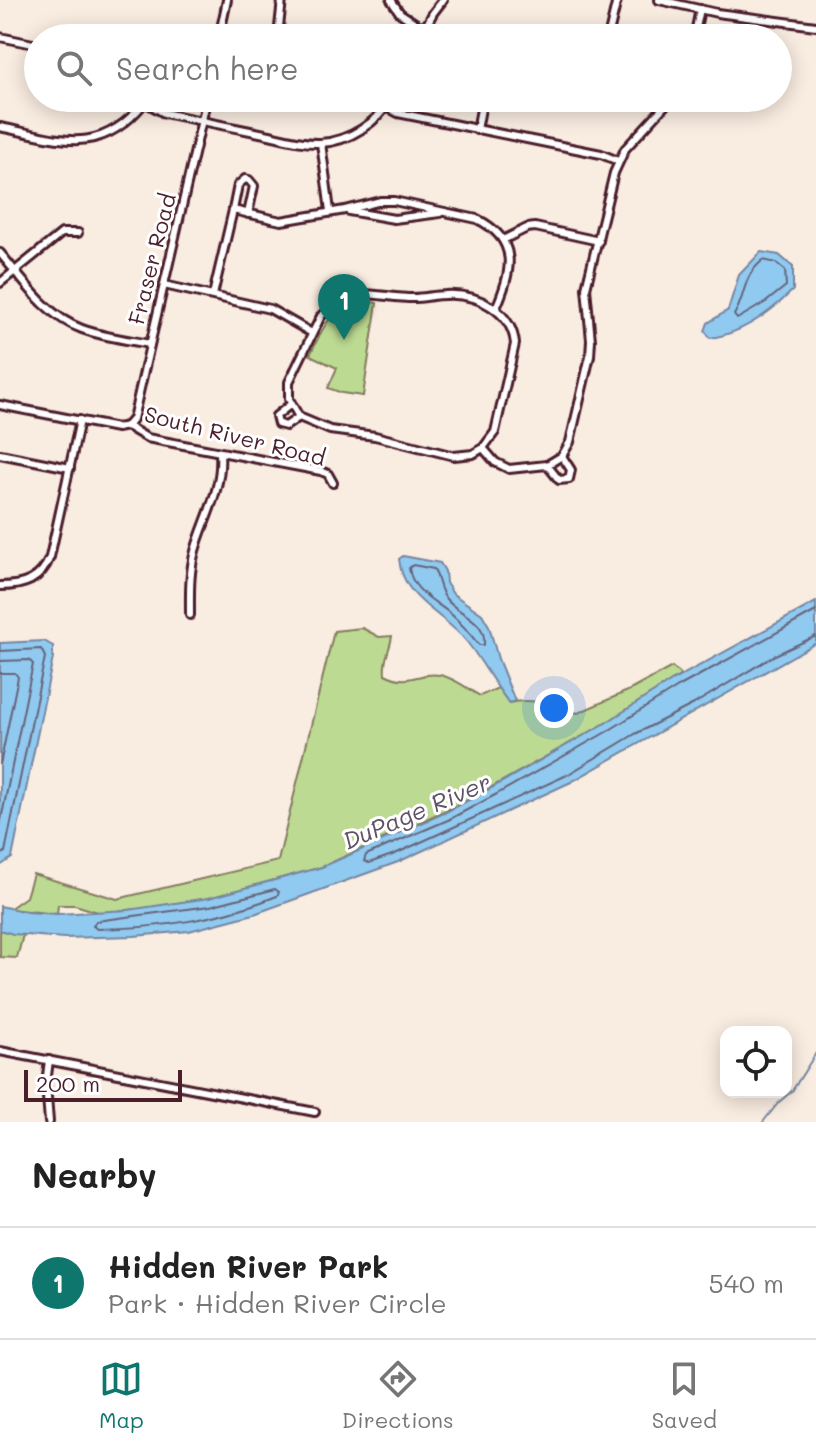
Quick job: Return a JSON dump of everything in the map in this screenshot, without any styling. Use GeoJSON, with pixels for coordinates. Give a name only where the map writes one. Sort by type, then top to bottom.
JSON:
{"type":"FeatureCollection","features":[{"type":"Feature","properties":{"kind":"street"},"geometry":{"type":"LineString","coordinates":[[222,24],[227,0]]}},
{"type":"Feature","properties":{"kind":"street"},"geometry":{"type":"LineString","coordinates":[[279,24],[282,0]]}},
{"type":"Feature","properties":{"kind":"street"},"geometry":{"type":"LineString","coordinates":[[391,0],[400,13],[416,24]]}},
{"type":"Feature","properties":{"kind":"street"},"geometry":{"type":"LineString","coordinates":[[427,24],[443,0]]}},
{"type":"Feature","properties":{"kind":"street"},"geometry":{"type":"LineString","coordinates":[[611,24],[617,0]]}},
{"type":"Feature","properties":{"kind":"street"},"geometry":{"type":"LineString","coordinates":[[659,0],[816,26]]}},
{"type":"Feature","properties":{"kind":"street"},"geometry":{"type":"LineString","coordinates":[[697,24],[700,9]]}},
{"type":"Feature","properties":{"kind":"street"},"geometry":{"type":"LineString","coordinates":[[0,37],[24,42]]}},
{"type":"Feature","properties":{"kind":"street"},"geometry":{"type":"LineString","coordinates":[[0,127],[68,141],[89,141],[123,124],[132,112]]}},
{"type":"Feature","properties":{"kind":"street"},"geometry":{"type":"LineString","coordinates":[[162,112],[298,141],[321,143],[352,134],[381,112]]}},
{"type":"Feature","properties":{"kind":"street","name":"Fraser Road"},"geometry":{"type":"LineString","coordinates":[[127,426],[133,419],[204,112]]}},
{"type":"Feature","properties":{"kind":"street"},"geometry":{"type":"LineString","coordinates":[[396,112],[601,154],[618,161]]}},
{"type":"Feature","properties":{"kind":"street"},"geometry":{"type":"LineString","coordinates":[[477,130],[480,112]]}},
{"type":"Feature","properties":{"kind":"street"},"geometry":{"type":"LineString","coordinates":[[483,448],[495,462],[509,469],[547,465],[562,456],[570,442],[590,356],[586,288],[618,161],[659,112]]}},
{"type":"Feature","properties":{"kind":"street"},"geometry":{"type":"LineString","coordinates":[[321,143],[330,211]]}},
{"type":"Feature","properties":{"kind":"street"},"geometry":{"type":"LineString","coordinates":[[213,295],[238,185],[245,179],[254,186],[248,214]]}},
{"type":"Feature","properties":{"kind":"street"},"geometry":{"type":"LineString","coordinates":[[233,210],[281,221],[394,201],[477,219],[489,224],[503,240],[511,267],[496,308]]}},
{"type":"Feature","properties":{"kind":"street"},"geometry":{"type":"LineString","coordinates":[[345,210],[394,219],[445,212]]}},
{"type":"Feature","properties":{"kind":"street"},"geometry":{"type":"LineString","coordinates":[[503,240],[535,227],[599,241]]}},
{"type":"Feature","properties":{"kind":"street"},"geometry":{"type":"LineString","coordinates":[[0,283],[62,233],[78,233]]}},
{"type":"Feature","properties":{"kind":"street"},"geometry":{"type":"LineString","coordinates":[[0,253],[52,312],[67,322],[93,332],[150,344]]}},
{"type":"Feature","properties":{"kind":"street"},"geometry":{"type":"LineString","coordinates":[[164,285],[270,309],[312,333]]}},
{"type":"Feature","properties":{"kind":"street"},"geometry":{"type":"LineString","coordinates":[[356,294],[416,298],[460,295],[496,308],[514,330],[515,344],[495,432],[483,448],[473,454],[454,456],[375,436],[330,430],[299,417],[291,404],[290,379],[312,333],[332,304],[356,294]]}},
{"type":"Feature","properties":{"kind":"street"},"geometry":{"type":"LineString","coordinates":[[291,404],[278,412],[278,424],[286,426],[299,417]]}},
{"type":"Feature","properties":{"kind":"street","name":"South River Road"},"geometry":{"type":"LineString","coordinates":[[0,405],[117,428],[127,426],[147,438],[321,471],[328,474],[333,483]]}},
{"type":"Feature","properties":{"kind":"street"},"geometry":{"type":"LineString","coordinates":[[0,586],[24,584],[45,569],[80,420]]}},
{"type":"Feature","properties":{"kind":"street"},"geometry":{"type":"LineString","coordinates":[[190,615],[192,564],[214,501],[221,465],[220,453]]}},
{"type":"Feature","properties":{"kind":"street"},"geometry":{"type":"LineString","coordinates":[[0,454],[70,468]]}},
{"type":"Feature","properties":{"kind":"street"},"geometry":{"type":"LineString","coordinates":[[547,465],[559,480],[569,479],[571,470],[562,456]]}},
{"type":"Feature","properties":{"kind":"street"},"geometry":{"type":"LineString","coordinates":[[0,1051],[315,1112]]}},
{"type":"Feature","properties":{"kind":"street"},"geometry":{"type":"LineString","coordinates":[[49,1060],[46,1084],[49,1122]]}},
{"type":"Feature","properties":{"kind":"green space"},"geometry":{"type":"Polygon","coordinates":[[[363,301],[377,303],[363,396],[328,388],[337,368],[310,355],[329,319],[343,307],[363,301]]]}},
{"type":"Feature","properties":{"kind":"green space"},"geometry":{"type":"Polygon","coordinates":[[[362,628],[379,637],[392,636],[385,674],[401,679],[440,675],[480,696],[498,688],[509,703],[535,702],[578,713],[672,667],[681,675],[604,724],[472,798],[322,867],[209,898],[146,908],[101,913],[75,905],[58,905],[57,914],[9,909],[26,897],[33,874],[117,899],[278,861],[334,631],[362,628]]]}},
{"type":"Feature","properties":{"kind":"green space"},"geometry":{"type":"Polygon","coordinates":[[[0,930],[23,935],[17,958],[0,957],[0,930]]]}},
{"type":"Feature","properties":{"kind":"water"},"geometry":{"type":"Polygon","coordinates":[[[761,252],[779,255],[793,267],[793,290],[755,321],[733,332],[710,338],[705,331],[708,323],[728,310],[739,275],[761,252]]]}},
{"type":"Feature","properties":{"kind":"water"},"geometry":{"type":"Polygon","coordinates":[[[403,556],[440,563],[453,594],[482,614],[515,701],[509,703],[467,642],[416,596],[402,573],[399,559],[403,556]]]}},
{"type":"Feature","properties":{"kind":"water"},"geometry":{"type":"Polygon","coordinates":[[[816,602],[816,643],[571,782],[398,862],[254,914],[189,931],[64,938],[0,930],[0,906],[57,914],[128,910],[209,898],[322,867],[444,813],[493,787],[604,724],[673,680],[816,602]]]}},
{"type":"Feature","properties":{"kind":"water"},"geometry":{"type":"Polygon","coordinates":[[[44,641],[53,646],[53,658],[12,858],[0,866],[0,643],[44,641]]]}},
{"type":"Feature","properties":{"kind":"waterway"},"geometry":{"type":"LineString","coordinates":[[763,1122],[792,1091],[816,1053]]}},
{"type":"Feature","properties":{"kind":"place","name":"Hidden River Park"},"geometry":{"type":"Point","coordinates":[344,340]}},
{"type":"Feature","properties":{"kind":"water label","name":"DuPage River"},"geometry":{"type":"Point","coordinates":[417,812]}}]}
